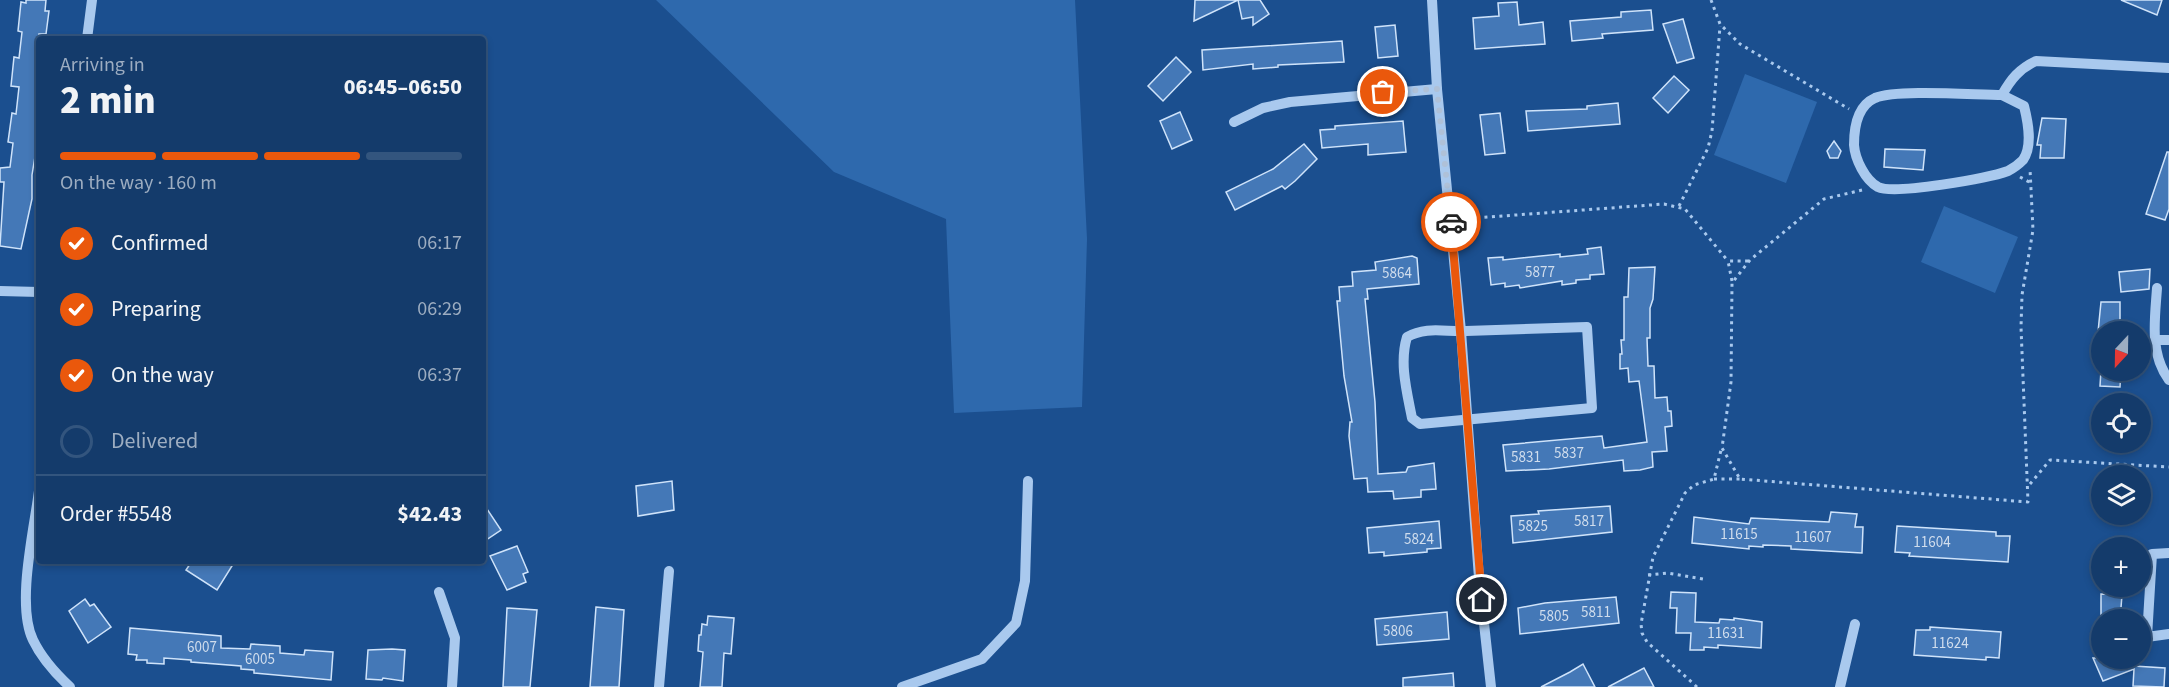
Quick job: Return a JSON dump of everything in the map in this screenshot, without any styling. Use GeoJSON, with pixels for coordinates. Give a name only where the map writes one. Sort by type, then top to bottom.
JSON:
{"type":"FeatureCollection","features":[{"type":"Feature","properties":{"kind":"street"},"geometry":{"type":"LineString","coordinates":[[87,36],[92,0]]}},
{"type":"Feature","properties":{"kind":"street"},"geometry":{"type":"LineString","coordinates":[[1432,0],[1437,89],[1451,220],[1491,687]]}},
{"type":"Feature","properties":{"kind":"street"},"geometry":{"type":"LineString","coordinates":[[2002,95],[2012,78],[2023,68],[2037,61],[2169,68]]}},
{"type":"Feature","properties":{"kind":"street"},"geometry":{"type":"LineString","coordinates":[[1234,122],[1263,108],[1290,102],[1437,89]]}},
{"type":"Feature","properties":{"kind":"street"},"geometry":{"type":"LineString","coordinates":[[1899,94],[2002,95],[2024,106],[2028,125],[2028,144],[2024,159],[2009,170],[1908,190],[1878,187],[1863,172],[1854,149],[1854,130],[1858,114],[1874,98],[1899,94]]}},
{"type":"Feature","properties":{"kind":"street"},"geometry":{"type":"LineString","coordinates":[[2157,288],[2155,340],[2158,365],[2169,380]]}},
{"type":"Feature","properties":{"kind":"street"},"geometry":{"type":"LineString","coordinates":[[0,291],[36,292]]}},
{"type":"Feature","properties":{"kind":"street"},"geometry":{"type":"LineString","coordinates":[[1587,327],[1592,408],[1467,418],[1420,424],[1412,418],[1405,382],[1403,355],[1407,337],[1427,329],[1461,331],[1587,327]]}},
{"type":"Feature","properties":{"kind":"street"},"geometry":{"type":"LineString","coordinates":[[2155,340],[2169,340]]}},
{"type":"Feature","properties":{"kind":"street"},"geometry":{"type":"LineString","coordinates":[[902,687],[982,659],[1016,623],[1025,581],[1028,481]]}},
{"type":"Feature","properties":{"kind":"street"},"geometry":{"type":"LineString","coordinates":[[36,513],[25,592],[32,638],[50,668],[70,687]]}},
{"type":"Feature","properties":{"kind":"street"},"geometry":{"type":"LineString","coordinates":[[2169,553],[2152,554],[2147,637],[2169,634]]}},
{"type":"Feature","properties":{"kind":"street"},"geometry":{"type":"LineString","coordinates":[[659,687],[669,571]]}},
{"type":"Feature","properties":{"kind":"street"},"geometry":{"type":"LineString","coordinates":[[439,592],[455,638],[452,687]]}},
{"type":"Feature","properties":{"kind":"street"},"geometry":{"type":"LineString","coordinates":[[1840,687],[1855,624]]}},
{"type":"Feature","properties":{"kind":"path"},"geometry":{"type":"LineString","coordinates":[[1679,206],[1708,148],[1712,131],[1720,24],[1711,0]]}},
{"type":"Feature","properties":{"kind":"path"},"geometry":{"type":"LineString","coordinates":[[1720,24],[1753,54],[1858,114]]}},
{"type":"Feature","properties":{"kind":"path"},"geometry":{"type":"LineString","coordinates":[[1697,687],[1647,642],[1642,633],[1648,575],[1653,556],[1685,493],[1694,485],[1714,479],[1740,479],[2028,502],[2021,327],[2022,295],[2033,230],[2028,144]]}},
{"type":"Feature","properties":{"kind":"path"},"geometry":{"type":"LineString","coordinates":[[1732,283],[1750,261],[1824,199],[1878,187]]}},
{"type":"Feature","properties":{"kind":"path"},"geometry":{"type":"LineString","coordinates":[[1451,220],[1664,204],[1685,209],[1728,261],[1732,283],[1731,382],[1722,448],[1714,479]]}},
{"type":"Feature","properties":{"kind":"path"},"geometry":{"type":"LineString","coordinates":[[1728,261],[1750,261]]}},
{"type":"Feature","properties":{"kind":"path"},"geometry":{"type":"LineString","coordinates":[[1722,448],[1740,479]]}},
{"type":"Feature","properties":{"kind":"path"},"geometry":{"type":"LineString","coordinates":[[2029,485],[2050,460],[2169,467]]}},
{"type":"Feature","properties":{"kind":"path"},"geometry":{"type":"LineString","coordinates":[[1648,575],[1668,573],[1702,579]]}},
{"type":"Feature","properties":{"kind":"shaded area"},"geometry":{"type":"Polygon","coordinates":[[[656,0],[1075,0],[1087,239],[1082,407],[954,413],[946,219],[834,172],[656,0]]]}},
{"type":"Feature","properties":{"kind":"shaded area"},"geometry":{"type":"Polygon","coordinates":[[[1745,74],[1817,102],[1786,183],[1714,155],[1745,74]]]}},
{"type":"Feature","properties":{"kind":"shaded area"},"geometry":{"type":"Polygon","coordinates":[[[1944,206],[2018,237],[1995,293],[1921,262],[1944,206]]]}},
{"type":"Feature","properties":{"kind":"building"},"geometry":{"type":"Polygon","coordinates":[[[26,0],[46,0],[45,11],[49,11],[46,34],[36,36],[36,150],[32,175],[32,199],[21,249],[0,246],[4,182],[0,182],[0,168],[10,167],[13,143],[8,142],[12,113],[16,114],[19,87],[11,86],[14,57],[19,58],[22,32],[18,31],[21,2],[26,3],[26,0]]]}},
{"type":"Feature","properties":{"kind":"building"},"geometry":{"type":"Polygon","coordinates":[[[1195,0],[1238,0],[1194,21],[1195,0]]]}},
{"type":"Feature","properties":{"kind":"building"},"geometry":{"type":"Polygon","coordinates":[[[1238,0],[1260,0],[1269,14],[1253,25],[1253,17],[1242,19],[1238,0]]]}},
{"type":"Feature","properties":{"kind":"building"},"geometry":{"type":"Polygon","coordinates":[[[2121,0],[2162,0],[2157,15],[2121,0]]]}},
{"type":"Feature","properties":{"kind":"building"},"geometry":{"type":"Polygon","coordinates":[[[1517,2],[1519,25],[1543,22],[1545,44],[1475,49],[1473,18],[1499,16],[1498,3],[1517,2]]]}},
{"type":"Feature","properties":{"kind":"building"},"geometry":{"type":"Polygon","coordinates":[[[1651,10],[1653,30],[1602,34],[1603,38],[1572,41],[1570,21],[1621,17],[1621,12],[1651,10]]]}},
{"type":"Feature","properties":{"kind":"building"},"geometry":{"type":"Polygon","coordinates":[[[1683,19],[1694,58],[1677,63],[1663,24],[1683,19]]]}},
{"type":"Feature","properties":{"kind":"building"},"geometry":{"type":"Polygon","coordinates":[[[1395,25],[1398,56],[1378,58],[1375,27],[1395,25]]]}},
{"type":"Feature","properties":{"kind":"building"},"geometry":{"type":"Polygon","coordinates":[[[1342,41],[1344,62],[1278,65],[1278,67],[1253,69],[1253,64],[1203,70],[1202,50],[1342,41]]]}},
{"type":"Feature","properties":{"kind":"building"},"geometry":{"type":"Polygon","coordinates":[[[1176,57],[1191,72],[1163,101],[1148,86],[1176,57]]]}},
{"type":"Feature","properties":{"kind":"building"},"geometry":{"type":"Polygon","coordinates":[[[1674,76],[1689,90],[1668,113],[1653,98],[1674,76]]]}},
{"type":"Feature","properties":{"kind":"building"},"geometry":{"type":"Polygon","coordinates":[[[1618,103],[1620,124],[1528,131],[1526,111],[1587,109],[1587,106],[1618,103]]]}},
{"type":"Feature","properties":{"kind":"building"},"geometry":{"type":"Polygon","coordinates":[[[1180,112],[1192,140],[1172,149],[1160,121],[1180,112]]]}},
{"type":"Feature","properties":{"kind":"building"},"geometry":{"type":"Polygon","coordinates":[[[1500,113],[1505,153],[1485,155],[1480,115],[1500,113]]]}},
{"type":"Feature","properties":{"kind":"building"},"geometry":{"type":"Polygon","coordinates":[[[2042,118],[2066,119],[2064,158],[2040,158],[2041,145],[2037,145],[2042,118]]]}},
{"type":"Feature","properties":{"kind":"building"},"geometry":{"type":"Polygon","coordinates":[[[1403,121],[1406,152],[1368,155],[1368,144],[1322,148],[1320,130],[1335,129],[1335,126],[1403,121]]]}},
{"type":"Feature","properties":{"kind":"building"},"geometry":{"type":"Polygon","coordinates":[[[1834,141],[1841,151],[1838,158],[1830,158],[1827,151],[1834,141]]]}},
{"type":"Feature","properties":{"kind":"building"},"geometry":{"type":"Polygon","coordinates":[[[1304,144],[1317,159],[1295,181],[1285,189],[1282,186],[1235,210],[1226,192],[1273,169],[1304,144]]]}},
{"type":"Feature","properties":{"kind":"building"},"geometry":{"type":"Polygon","coordinates":[[[1885,149],[1925,150],[1923,170],[1884,167],[1885,149]]]}},
{"type":"Feature","properties":{"kind":"building"},"geometry":{"type":"Polygon","coordinates":[[[2167,152],[2169,152],[2169,209],[2165,220],[2146,214],[2167,152]]]}},
{"type":"Feature","properties":{"kind":"building"},"geometry":{"type":"Polygon","coordinates":[[[1601,247],[1604,274],[1590,275],[1590,279],[1576,280],[1576,283],[1562,285],[1562,281],[1520,288],[1519,285],[1505,287],[1505,283],[1491,285],[1488,258],[1503,257],[1503,260],[1560,254],[1560,257],[1588,254],[1587,249],[1601,247]]]}},
{"type":"Feature","properties":{"kind":"building"},"geometry":{"type":"Polygon","coordinates":[[[1412,256],[1417,258],[1419,284],[1367,289],[1368,299],[1365,299],[1375,402],[1378,474],[1406,472],[1408,467],[1434,463],[1436,489],[1421,490],[1421,497],[1394,499],[1393,491],[1368,492],[1367,478],[1354,479],[1349,436],[1350,422],[1352,422],[1344,376],[1337,301],[1340,301],[1339,287],[1353,286],[1352,272],[1376,270],[1375,262],[1412,256]]]}},
{"type":"Feature","properties":{"kind":"building"},"geometry":{"type":"Polygon","coordinates":[[[1655,267],[1653,299],[1650,308],[1650,338],[1647,338],[1648,366],[1654,366],[1655,398],[1667,397],[1668,411],[1671,411],[1672,426],[1665,427],[1667,451],[1652,452],[1653,467],[1640,470],[1624,471],[1623,460],[1549,469],[1506,471],[1503,445],[1602,436],[1604,448],[1647,442],[1639,381],[1629,382],[1628,368],[1620,369],[1620,354],[1622,354],[1621,340],[1624,340],[1624,297],[1628,297],[1629,268],[1655,267]]]}},
{"type":"Feature","properties":{"kind":"building"},"geometry":{"type":"Polygon","coordinates":[[[2150,269],[2149,289],[2121,292],[2119,272],[2150,269]]]}},
{"type":"Feature","properties":{"kind":"building"},"geometry":{"type":"Polygon","coordinates":[[[2101,302],[2120,302],[2120,321],[2099,321],[2101,302]]]}},
{"type":"Feature","properties":{"kind":"building"},"geometry":{"type":"Polygon","coordinates":[[[2100,381],[2120,381],[2120,387],[2100,386],[2100,381]]]}},
{"type":"Feature","properties":{"kind":"building"},"geometry":{"type":"Polygon","coordinates":[[[672,481],[674,510],[638,516],[636,486],[672,481]]]}},
{"type":"Feature","properties":{"kind":"building"},"geometry":{"type":"Polygon","coordinates":[[[1610,506],[1612,532],[1513,543],[1511,516],[1539,514],[1538,511],[1610,506]]]}},
{"type":"Feature","properties":{"kind":"building"},"geometry":{"type":"Polygon","coordinates":[[[486,508],[501,530],[486,540],[486,508]]]}},
{"type":"Feature","properties":{"kind":"building"},"geometry":{"type":"Polygon","coordinates":[[[1831,512],[1857,514],[1855,527],[1863,527],[1862,553],[1791,549],[1791,546],[1749,546],[1749,549],[1692,543],[1694,517],[1749,524],[1751,518],[1829,522],[1831,512]]]}},
{"type":"Feature","properties":{"kind":"building"},"geometry":{"type":"Polygon","coordinates":[[[1439,521],[1441,548],[1427,549],[1427,552],[1384,556],[1384,552],[1369,553],[1367,528],[1439,521]]]}},
{"type":"Feature","properties":{"kind":"building"},"geometry":{"type":"Polygon","coordinates":[[[1897,526],[1996,532],[1996,536],[2010,536],[2008,562],[1909,556],[1910,553],[1895,552],[1897,526]]]}},
{"type":"Feature","properties":{"kind":"building"},"geometry":{"type":"Polygon","coordinates":[[[517,546],[528,572],[523,574],[526,582],[507,590],[490,556],[517,546]]]}},
{"type":"Feature","properties":{"kind":"building"},"geometry":{"type":"Polygon","coordinates":[[[190,564],[229,564],[232,566],[217,590],[186,570],[190,564]]]}},
{"type":"Feature","properties":{"kind":"building"},"geometry":{"type":"Polygon","coordinates":[[[1671,592],[1696,593],[1695,622],[1719,623],[1720,619],[1734,620],[1734,618],[1762,622],[1761,648],[1718,645],[1718,648],[1704,647],[1704,650],[1690,650],[1691,633],[1676,633],[1677,608],[1670,608],[1671,592]]]}},
{"type":"Feature","properties":{"kind":"building"},"geometry":{"type":"Polygon","coordinates":[[[1616,597],[1619,623],[1520,634],[1518,608],[1545,603],[1616,597]]]}},
{"type":"Feature","properties":{"kind":"building"},"geometry":{"type":"Polygon","coordinates":[[[2101,597],[2122,597],[2121,609],[2101,609],[2101,597]]]}},
{"type":"Feature","properties":{"kind":"building"},"geometry":{"type":"Polygon","coordinates":[[[85,599],[90,606],[94,604],[111,627],[88,643],[69,611],[85,599]]]}},
{"type":"Feature","properties":{"kind":"building"},"geometry":{"type":"Polygon","coordinates":[[[596,607],[624,610],[619,687],[590,687],[596,607]]]}},
{"type":"Feature","properties":{"kind":"building"},"geometry":{"type":"Polygon","coordinates":[[[507,608],[537,610],[530,687],[503,687],[507,608]]]}},
{"type":"Feature","properties":{"kind":"building"},"geometry":{"type":"Polygon","coordinates":[[[1447,612],[1449,639],[1377,645],[1375,619],[1447,612]]]}},
{"type":"Feature","properties":{"kind":"building"},"geometry":{"type":"Polygon","coordinates":[[[708,616],[734,618],[731,654],[724,653],[722,687],[700,687],[703,652],[698,651],[699,635],[701,635],[702,624],[707,625],[708,616]]]}},
{"type":"Feature","properties":{"kind":"building"},"geometry":{"type":"Polygon","coordinates":[[[1930,627],[2001,632],[1999,658],[1986,657],[1986,660],[1914,655],[1916,630],[1930,630],[1930,627]]]}},
{"type":"Feature","properties":{"kind":"building"},"geometry":{"type":"Polygon","coordinates":[[[130,628],[221,636],[221,648],[250,649],[251,644],[280,646],[280,653],[304,655],[305,650],[333,652],[331,680],[254,673],[254,670],[241,669],[241,666],[191,662],[191,660],[164,658],[164,664],[147,663],[147,660],[136,660],[137,655],[128,654],[130,628]]]}},
{"type":"Feature","properties":{"kind":"building"},"geometry":{"type":"Polygon","coordinates":[[[368,650],[405,650],[403,681],[383,678],[382,680],[366,679],[368,650]]]}},
{"type":"Feature","properties":{"kind":"building"},"geometry":{"type":"Polygon","coordinates":[[[1583,664],[1595,687],[1541,687],[1570,672],[1583,664]]]}},
{"type":"Feature","properties":{"kind":"building"},"geometry":{"type":"Polygon","coordinates":[[[1644,668],[1654,687],[1608,687],[1644,668]]]}},
{"type":"Feature","properties":{"kind":"building"},"geometry":{"type":"Polygon","coordinates":[[[2165,668],[2164,687],[2133,686],[2134,669],[2165,668]]]}},
{"type":"Feature","properties":{"kind":"building"},"geometry":{"type":"Polygon","coordinates":[[[2098,669],[2134,669],[2103,681],[2098,669]]]}},
{"type":"Feature","properties":{"kind":"building"},"geometry":{"type":"Polygon","coordinates":[[[1453,673],[1454,687],[1403,687],[1403,678],[1453,673]]]}},
{"type":"Feature","properties":{"kind":"way so far"},"geometry":{"type":"LineString","coordinates":[[1383,92],[1437,89],[1451,222]]}},
{"type":"Feature","properties":{"kind":"route"},"geometry":{"type":"LineString","coordinates":[[1451,222],[1482,600]]}}]}
